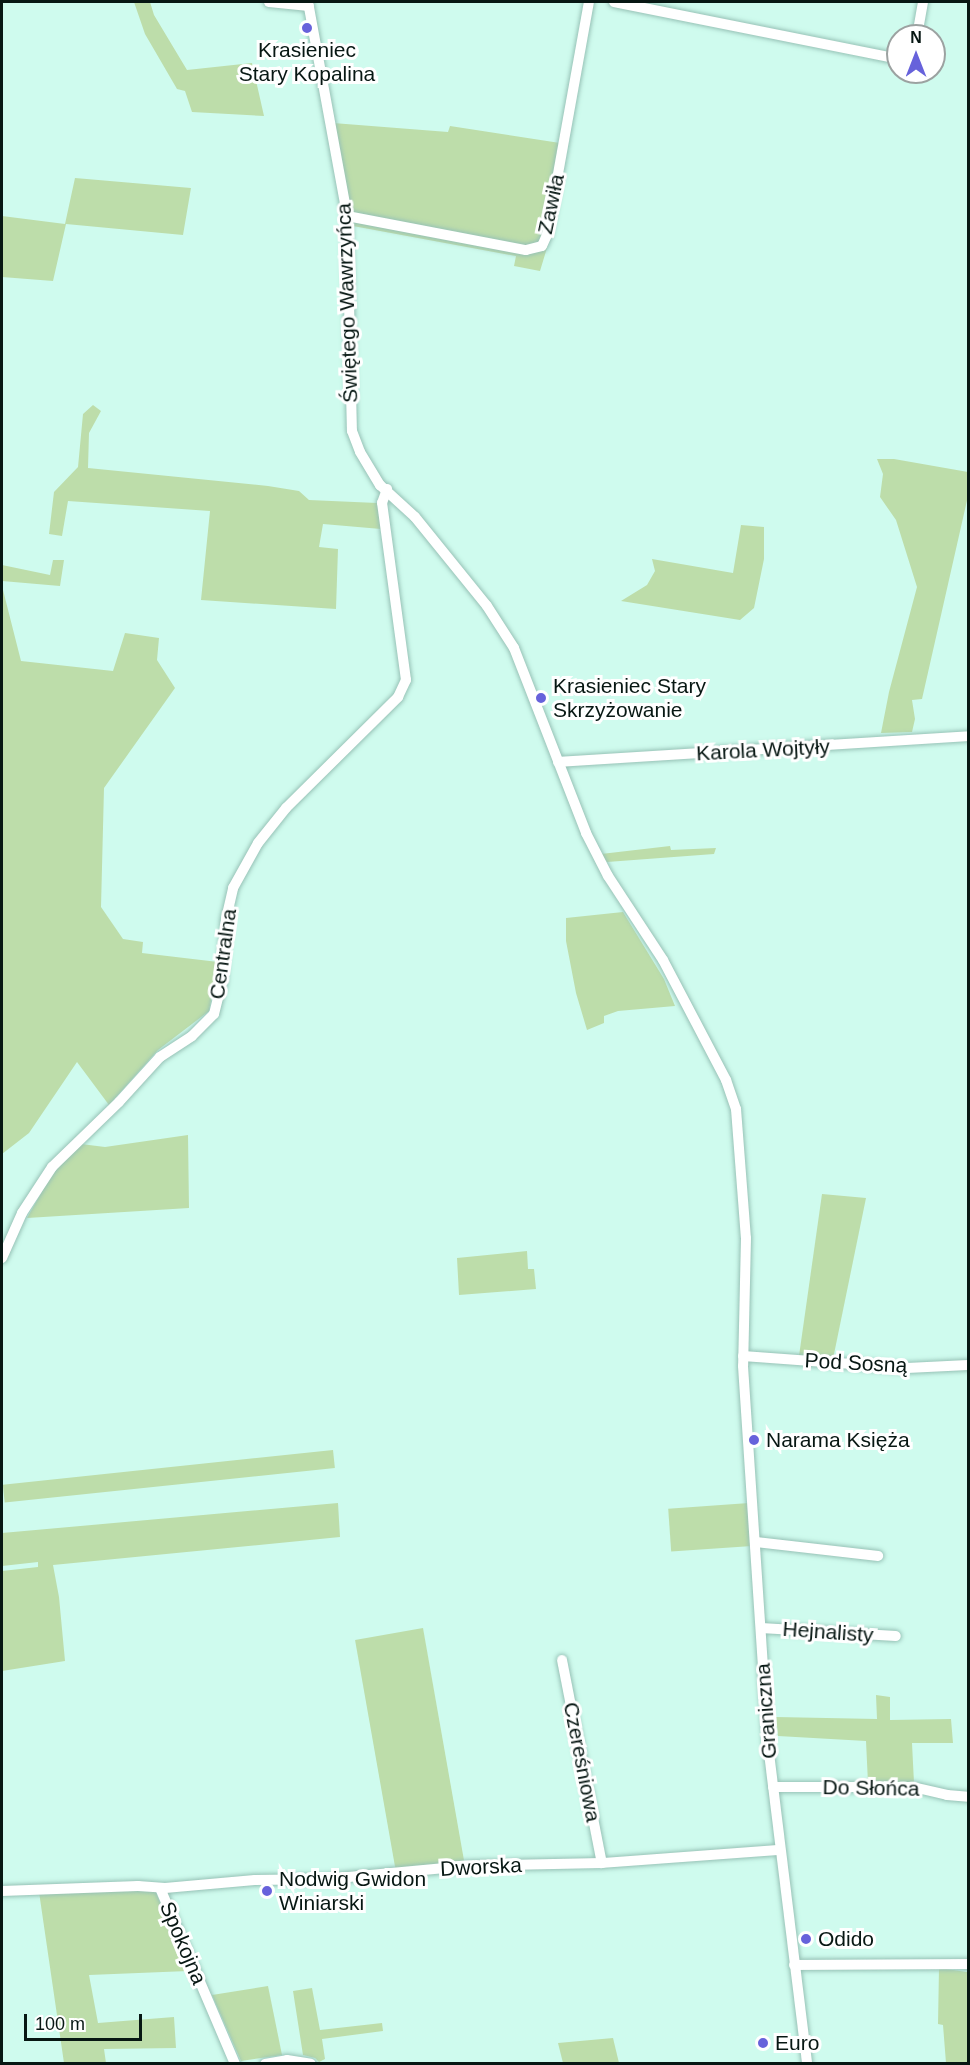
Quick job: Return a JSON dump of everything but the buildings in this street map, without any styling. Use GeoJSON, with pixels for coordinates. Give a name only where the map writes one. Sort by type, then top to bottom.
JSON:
{"type":"FeatureCollection","features":[{"type":"Feature","properties":{"kind":"street"},"geometry":{"type":"LineString","coordinates":[[269,2],[308,4]]}},
{"type":"Feature","properties":{"kind":"street","name":"Zawiła"},"geometry":{"type":"LineString","coordinates":[[347,216],[526,250],[542,246],[547,235],[589,2]]}},
{"type":"Feature","properties":{"kind":"street"},"geometry":{"type":"LineString","coordinates":[[614,2],[886,57]]}},
{"type":"Feature","properties":{"kind":"street"},"geometry":{"type":"LineString","coordinates":[[919,24],[923,2]]}},
{"type":"Feature","properties":{"kind":"street","name":"Świętego Wawrzyńca"},"geometry":{"type":"LineString","coordinates":[[308,4],[347,216],[352,431],[360,452],[380,485],[387,489]]}},
{"type":"Feature","properties":{"kind":"street","name":"Graniczna"},"geometry":{"type":"LineString","coordinates":[[387,489],[415,517],[487,606],[514,648],[586,833],[608,876],[663,960],[726,1080],[736,1109],[747,1238],[743,1356],[761,1628],[773,1787],[807,2064]]}},
{"type":"Feature","properties":{"kind":"street","name":"Centralna"},"geometry":{"type":"LineString","coordinates":[[2,1258],[22,1213],[52,1167],[119,1102],[160,1057],[192,1036],[214,1014],[222,982],[226,919],[233,888],[258,843],[286,808],[398,697],[406,680],[382,503],[387,489]]}},
{"type":"Feature","properties":{"kind":"street","name":"Karola Wojtyły"},"geometry":{"type":"LineString","coordinates":[[558,762],[969,736]]}},
{"type":"Feature","properties":{"kind":"street","name":"Pod Sosną"},"geometry":{"type":"LineString","coordinates":[[743,1356],[907,1368],[969,1365]]}},
{"type":"Feature","properties":{"kind":"street"},"geometry":{"type":"LineString","coordinates":[[756,1542],[878,1556]]}},
{"type":"Feature","properties":{"kind":"street","name":"Hejnalisty"},"geometry":{"type":"LineString","coordinates":[[761,1628],[896,1636]]}},
{"type":"Feature","properties":{"kind":"street","name":"Czereśniowa"},"geometry":{"type":"LineString","coordinates":[[562,1660],[602,1863]]}},
{"type":"Feature","properties":{"kind":"street","name":"Do Słońca"},"geometry":{"type":"LineString","coordinates":[[773,1787],[913,1787],[947,1796],[969,1797]]}},
{"type":"Feature","properties":{"kind":"street","name":"Dworska"},"geometry":{"type":"LineString","coordinates":[[2,1891],[160,1888],[255,1880],[327,1879],[466,1866],[602,1863],[780,1850]]}},
{"type":"Feature","properties":{"kind":"street","name":"Spokojna"},"geometry":{"type":"LineString","coordinates":[[160,1888],[235,2064]]}},
{"type":"Feature","properties":{"kind":"street"},"geometry":{"type":"LineString","coordinates":[[794,1965],[969,1964]]}},
{"type":"Feature","properties":{"kind":"street"},"geometry":{"type":"LineString","coordinates":[[265,2064],[288,2060],[311,2064]]}},
{"type":"Feature","properties":{"kind":"green space"},"geometry":{"type":"Polygon","coordinates":[[[134,2],[150,2],[154,15],[187,70],[252,63],[264,116],[192,112],[185,91],[177,89],[145,34],[134,2]]]}},
{"type":"Feature","properties":{"kind":"green space"},"geometry":{"type":"Polygon","coordinates":[[[333,123],[448,132],[450,126],[560,143],[546,235],[539,245],[527,249],[350,213],[333,123]]]}},
{"type":"Feature","properties":{"kind":"green space"},"geometry":{"type":"Polygon","coordinates":[[[75,178],[191,188],[183,235],[66,224],[53,281],[2,277],[2,216],[65,224],[75,178]]]}},
{"type":"Feature","properties":{"kind":"green space"},"geometry":{"type":"Polygon","coordinates":[[[351,221],[522,252],[550,238],[540,271],[514,266],[516,256],[353,226],[351,221]]]}},
{"type":"Feature","properties":{"kind":"green space"},"geometry":{"type":"Polygon","coordinates":[[[93,405],[101,411],[89,433],[88,468],[268,486],[299,491],[309,500],[377,503],[381,529],[323,524],[319,547],[338,549],[336,609],[201,600],[210,511],[68,501],[62,536],[49,534],[54,492],[78,467],[83,414],[93,405]]]}},
{"type":"Feature","properties":{"kind":"green space"},"geometry":{"type":"Polygon","coordinates":[[[877,459],[894,459],[968,472],[968,496],[922,699],[912,700],[915,719],[912,732],[881,733],[889,692],[917,587],[896,520],[880,497],[883,474],[877,459]]]}},
{"type":"Feature","properties":{"kind":"green space"},"geometry":{"type":"Polygon","coordinates":[[[741,525],[764,527],[764,559],[754,608],[740,620],[621,601],[647,585],[655,571],[652,559],[733,573],[741,525]]]}},
{"type":"Feature","properties":{"kind":"green space"},"geometry":{"type":"Polygon","coordinates":[[[53,560],[64,560],[60,586],[2,581],[2,565],[50,575],[53,560]]]}},
{"type":"Feature","properties":{"kind":"green space"},"geometry":{"type":"Polygon","coordinates":[[[2,586],[21,661],[113,671],[125,633],[159,638],[157,660],[175,688],[104,788],[101,907],[123,939],[143,942],[142,953],[218,962],[209,1011],[158,1050],[109,1105],[77,1062],[29,1133],[2,1154],[2,586]]]}},
{"type":"Feature","properties":{"kind":"green space"},"geometry":{"type":"Polygon","coordinates":[[[670,846],[671,850],[716,848],[714,854],[607,862],[601,854],[670,846]]]}},
{"type":"Feature","properties":{"kind":"green space"},"geometry":{"type":"Polygon","coordinates":[[[623,912],[664,979],[675,1006],[618,1011],[604,1016],[604,1023],[587,1030],[576,993],[566,941],[566,918],[623,912]]]}},
{"type":"Feature","properties":{"kind":"green space"},"geometry":{"type":"Polygon","coordinates":[[[188,1135],[189,1208],[27,1218],[52,1174],[81,1144],[105,1147],[188,1135]]]}},
{"type":"Feature","properties":{"kind":"green space"},"geometry":{"type":"Polygon","coordinates":[[[822,1194],[866,1198],[833,1359],[799,1356],[822,1194]]]}},
{"type":"Feature","properties":{"kind":"green space"},"geometry":{"type":"Polygon","coordinates":[[[527,1251],[528,1269],[534,1269],[536,1289],[459,1295],[457,1258],[527,1251]]]}},
{"type":"Feature","properties":{"kind":"green space"},"geometry":{"type":"Polygon","coordinates":[[[333,1450],[335,1468],[5,1503],[3,1485],[333,1450]]]}},
{"type":"Feature","properties":{"kind":"green space"},"geometry":{"type":"Polygon","coordinates":[[[338,1503],[340,1537],[53,1565],[59,1597],[65,1661],[2,1671],[2,1571],[38,1567],[38,1562],[2,1566],[2,1533],[338,1503]]]}},
{"type":"Feature","properties":{"kind":"green space"},"geometry":{"type":"Polygon","coordinates":[[[749,1503],[752,1546],[671,1552],[668,1509],[749,1503]]]}},
{"type":"Feature","properties":{"kind":"green space"},"geometry":{"type":"Polygon","coordinates":[[[423,1628],[465,1863],[397,1875],[355,1640],[423,1628]]]}},
{"type":"Feature","properties":{"kind":"green space"},"geometry":{"type":"Polygon","coordinates":[[[876,1695],[890,1697],[890,1720],[951,1719],[953,1743],[912,1743],[914,1783],[868,1783],[866,1741],[778,1736],[776,1717],[877,1719],[876,1695]]]}},
{"type":"Feature","properties":{"kind":"green space"},"geometry":{"type":"Polygon","coordinates":[[[155,1890],[188,1971],[89,1975],[98,2023],[174,2017],[176,2048],[104,2049],[106,2063],[64,2063],[39,1892],[155,1890]]]}},
{"type":"Feature","properties":{"kind":"green space"},"geometry":{"type":"Polygon","coordinates":[[[939,1968],[967,1972],[968,2063],[946,2063],[943,2025],[938,2024],[939,1968]]]}},
{"type":"Feature","properties":{"kind":"green space"},"geometry":{"type":"Polygon","coordinates":[[[268,1986],[282,2055],[241,2061],[212,1995],[268,1986]]]}},
{"type":"Feature","properties":{"kind":"green space"},"geometry":{"type":"Polygon","coordinates":[[[312,1988],[320,2030],[382,2023],[383,2031],[322,2039],[325,2059],[319,2062],[315,2058],[303,2055],[293,1991],[312,1988]]]}},
{"type":"Feature","properties":{"kind":"green space"},"geometry":{"type":"Polygon","coordinates":[[[613,2038],[619,2063],[563,2063],[558,2043],[613,2038]]]}},
{"type":"Feature","properties":{"kind":"place","name":"Krasieniec Stary Kopalina"},"geometry":{"type":"Point","coordinates":[307,28]}},
{"type":"Feature","properties":{"kind":"place","name":"Krasieniec Stary Skrzyżowanie"},"geometry":{"type":"Point","coordinates":[541,698]}},
{"type":"Feature","properties":{"kind":"place","name":"Narama Księża"},"geometry":{"type":"Point","coordinates":[754,1440]}},
{"type":"Feature","properties":{"kind":"place","name":"Nodwig Gwidon Winiarski"},"geometry":{"type":"Point","coordinates":[267,1891]}},
{"type":"Feature","properties":{"kind":"place","name":"Odido"},"geometry":{"type":"Point","coordinates":[806,1939]}},
{"type":"Feature","properties":{"kind":"place","name":"Euro"},"geometry":{"type":"Point","coordinates":[763,2043]}}]}
